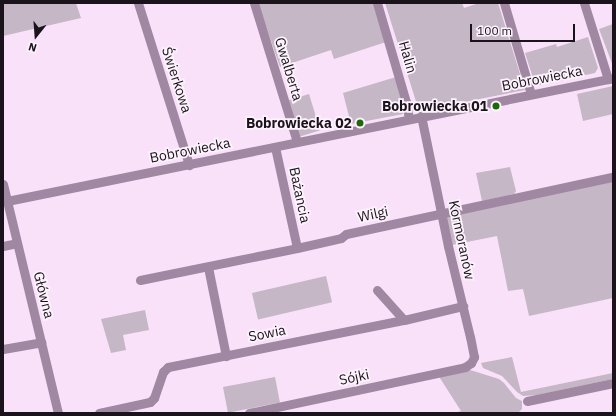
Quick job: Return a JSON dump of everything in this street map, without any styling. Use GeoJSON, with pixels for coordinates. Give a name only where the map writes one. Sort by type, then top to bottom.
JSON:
{"type":"FeatureCollection","features":[{"type":"Feature","properties":{"kind":"street","name":"Świerkowa"},"geometry":{"type":"LineString","coordinates":[[138,3],[189,165]]}},
{"type":"Feature","properties":{"kind":"street","name":"Gwalberta"},"geometry":{"type":"LineString","coordinates":[[254,3],[297,142]]}},
{"type":"Feature","properties":{"kind":"street","name":"Halin"},"geometry":{"type":"LineString","coordinates":[[377,3],[406,102],[409,119]]}},
{"type":"Feature","properties":{"kind":"street"},"geometry":{"type":"LineString","coordinates":[[504,3],[532,94]]}},
{"type":"Feature","properties":{"kind":"street"},"geometry":{"type":"LineString","coordinates":[[584,3],[611,79]]}},
{"type":"Feature","properties":{"kind":"street","name":"Bobrowiecka"},"geometry":{"type":"LineString","coordinates":[[7,201],[189,165],[421,116],[611,79]]}},
{"type":"Feature","properties":{"kind":"street","name":"Kormoranów"},"geometry":{"type":"LineString","coordinates":[[421,116],[474,357],[471,363],[465,367]]}},
{"type":"Feature","properties":{"kind":"street","name":"Bażancia"},"geometry":{"type":"LineString","coordinates":[[276,147],[297,248]]}},
{"type":"Feature","properties":{"kind":"street","name":"Wilgi"},"geometry":{"type":"LineString","coordinates":[[140,280],[297,248],[340,238],[346,234],[613,177]]}},
{"type":"Feature","properties":{"kind":"street","name":"Główna"},"geometry":{"type":"LineString","coordinates":[[3,184],[58,413]]}},
{"type":"Feature","properties":{"kind":"street"},"geometry":{"type":"LineString","coordinates":[[3,246],[17,243]]}},
{"type":"Feature","properties":{"kind":"street"},"geometry":{"type":"LineString","coordinates":[[208,267],[226,356]]}},
{"type":"Feature","properties":{"kind":"street"},"geometry":{"type":"LineString","coordinates":[[377,290],[404,320]]}},
{"type":"Feature","properties":{"kind":"street","name":"Sowia"},"geometry":{"type":"LineString","coordinates":[[99,413],[150,402],[154,398],[163,372],[168,367],[404,320],[463,306]]}},
{"type":"Feature","properties":{"kind":"street"},"geometry":{"type":"LineString","coordinates":[[3,349],[41,342]]}},
{"type":"Feature","properties":{"kind":"street","name":"Sójki"},"geometry":{"type":"LineString","coordinates":[[249,413],[465,367]]}},
{"type":"Feature","properties":{"kind":"street"},"geometry":{"type":"LineString","coordinates":[[527,401],[613,383]]}},
{"type":"Feature","properties":{"kind":"shaded area"},"geometry":{"type":"Polygon","coordinates":[[[3,3],[76,3],[81,18],[3,36],[3,3]]]}},
{"type":"Feature","properties":{"kind":"shaded area"},"geometry":{"type":"Polygon","coordinates":[[[258,3],[373,3],[386,42],[334,59],[331,50],[280,67],[258,3]]]}},
{"type":"Feature","properties":{"kind":"shaded area"},"geometry":{"type":"Polygon","coordinates":[[[385,3],[462,3],[464,8],[479,3],[498,3],[525,90],[419,111],[385,3]]]}},
{"type":"Feature","properties":{"kind":"shaded area"},"geometry":{"type":"Polygon","coordinates":[[[613,24],[613,66],[599,29],[613,24]]]}},
{"type":"Feature","properties":{"kind":"shaded area"},"geometry":{"type":"Polygon","coordinates":[[[588,37],[598,68],[595,73],[540,85],[534,81],[525,53],[556,44],[557,47],[588,37]]]}},
{"type":"Feature","properties":{"kind":"shaded area"},"geometry":{"type":"Polygon","coordinates":[[[396,77],[404,103],[403,114],[351,124],[343,93],[396,77]]]}},
{"type":"Feature","properties":{"kind":"shaded area"},"geometry":{"type":"Polygon","coordinates":[[[613,86],[613,114],[583,121],[577,94],[613,86]]]}},
{"type":"Feature","properties":{"kind":"shaded area"},"geometry":{"type":"Polygon","coordinates":[[[309,94],[320,130],[300,136],[289,100],[309,94]]]}},
{"type":"Feature","properties":{"kind":"shaded area"},"geometry":{"type":"Polygon","coordinates":[[[510,167],[516,191],[514,194],[482,201],[476,173],[510,167]]]}},
{"type":"Feature","properties":{"kind":"shaded area"},"geometry":{"type":"Polygon","coordinates":[[[613,179],[613,298],[529,316],[523,289],[508,291],[497,236],[452,245],[445,214],[613,179]]]}},
{"type":"Feature","properties":{"kind":"shaded area"},"geometry":{"type":"Polygon","coordinates":[[[326,276],[332,302],[258,319],[252,293],[326,276]]]}},
{"type":"Feature","properties":{"kind":"shaded area"},"geometry":{"type":"Polygon","coordinates":[[[145,310],[149,330],[123,335],[126,350],[111,353],[101,319],[145,310]]]}},
{"type":"Feature","properties":{"kind":"shaded area"},"geometry":{"type":"Polygon","coordinates":[[[512,357],[521,392],[613,373],[613,379],[537,395],[523,396],[517,392],[502,376],[483,368],[481,363],[512,357]]]}},
{"type":"Feature","properties":{"kind":"shaded area"},"geometry":{"type":"Polygon","coordinates":[[[467,369],[499,379],[516,398],[522,401],[522,409],[518,413],[454,413],[461,411],[438,375],[467,369]]]}},
{"type":"Feature","properties":{"kind":"shaded area"},"geometry":{"type":"Polygon","coordinates":[[[275,377],[280,403],[228,413],[223,387],[275,377]]]}},
{"type":"Feature","properties":{"kind":"place","name":"Bobrowiecka 01"},"geometry":{"type":"Point","coordinates":[496,106]}},
{"type":"Feature","properties":{"kind":"place","name":"Bobrowiecka 02"},"geometry":{"type":"Point","coordinates":[360,123]}}]}
